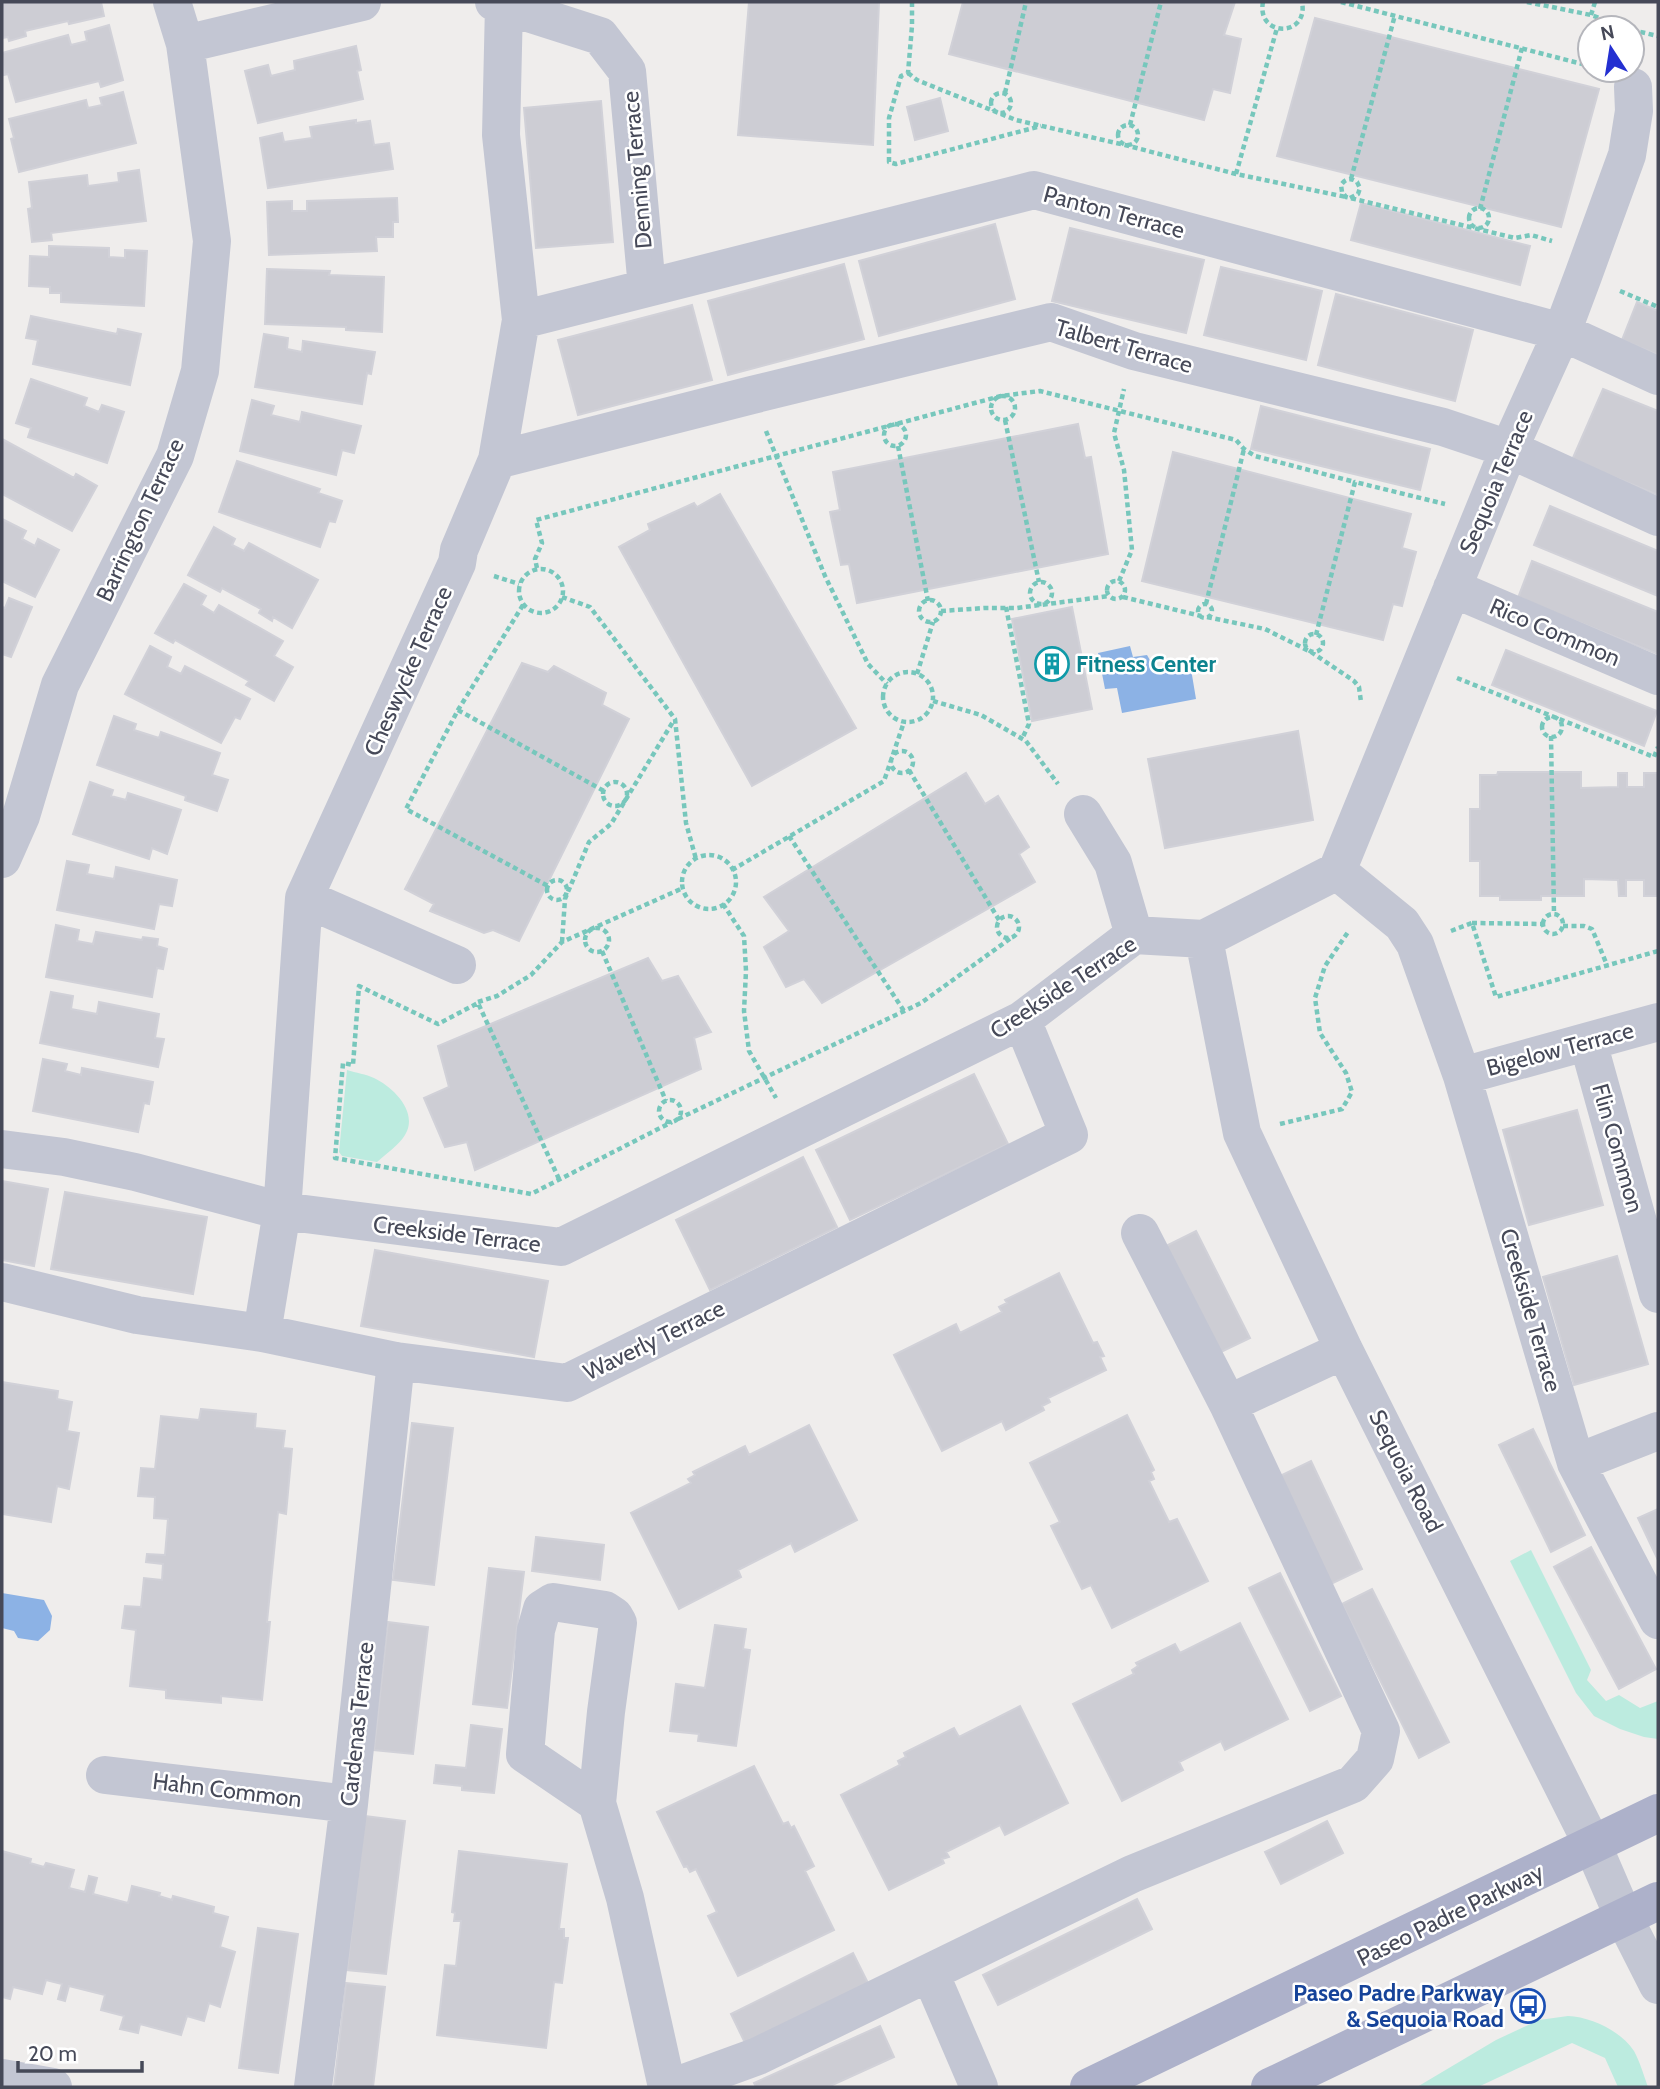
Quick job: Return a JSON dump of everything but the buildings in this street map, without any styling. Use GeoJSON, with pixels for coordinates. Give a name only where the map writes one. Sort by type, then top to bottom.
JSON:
{"type":"FeatureCollection","features":[{"type":"Feature","properties":{"kind":"main road","name":"Paseo Padre Parkway"},"geometry":{"type":"LineString","coordinates":[[1089,2087],[1658,1813]]}},
{"type":"Feature","properties":{"kind":"main road"},"geometry":{"type":"LineString","coordinates":[[1270,2087],[1658,1901]]}},
{"type":"Feature","properties":{"kind":"street","name":"Barrington Terrace"},"geometry":{"type":"LineString","coordinates":[[2,859],[21,816],[60,685],[175,456],[200,371],[212,241],[185,44],[172,2]]}},
{"type":"Feature","properties":{"kind":"street"},"geometry":{"type":"LineString","coordinates":[[185,44],[362,2]]}},
{"type":"Feature","properties":{"kind":"street","name":"Denning Terrace"},"geometry":{"type":"LineString","coordinates":[[499,3],[600,36],[627,71],[647,288]]}},
{"type":"Feature","properties":{"kind":"street","name":"Cheswycke Terrace"},"geometry":{"type":"LineString","coordinates":[[262,1333],[282,1211],[304,898],[457,563],[459,550],[497,460],[522,320],[501,135],[499,3]]}},
{"type":"Feature","properties":{"kind":"street","name":"Sequoia Terrace"},"geometry":{"type":"LineString","coordinates":[[1337,871],[1509,449],[1562,332],[1627,155],[1634,111],[1633,87]]}},
{"type":"Feature","properties":{"kind":"street","name":"Panton Terrace"},"geometry":{"type":"LineString","coordinates":[[522,320],[1034,190],[1562,332],[1658,376]]}},
{"type":"Feature","properties":{"kind":"street","name":"Talbert Terrace"},"geometry":{"type":"LineString","coordinates":[[497,460],[1051,322],[1134,351],[1443,427],[1509,449],[1658,517]]}},
{"type":"Feature","properties":{"kind":"street","name":"Rico Common"},"geometry":{"type":"LineString","coordinates":[[1452,588],[1658,676]]}},
{"type":"Feature","properties":{"kind":"street"},"geometry":{"type":"LineString","coordinates":[[1083,814],[1113,863],[1134,936]]}},
{"type":"Feature","properties":{"kind":"street","name":"Creekside Terrace"},"geometry":{"type":"LineString","coordinates":[[2,1149],[64,1157],[135,1172],[282,1211],[561,1247],[1022,1020],[1134,936],[1204,939],[1337,871],[1402,924],[1415,944],[1462,1076],[1576,1463],[1658,1620]]}},
{"type":"Feature","properties":{"kind":"street"},"geometry":{"type":"LineString","coordinates":[[304,898],[457,965]]}},
{"type":"Feature","properties":{"kind":"street","name":"Sequoia Road"},"geometry":{"type":"LineString","coordinates":[[1204,939],[1242,1133],[1344,1350],[1593,1846],[1624,1918],[1658,1985]]}},
{"type":"Feature","properties":{"kind":"street","name":"Waverly Terrace"},"geometry":{"type":"LineString","coordinates":[[2,1282],[137,1315],[262,1333],[396,1360],[567,1383],[1069,1135],[1022,1020]]}},
{"type":"Feature","properties":{"kind":"street","name":"Bigelow Terrace"},"geometry":{"type":"LineString","coordinates":[[1462,1076],[1658,1023]]}},
{"type":"Feature","properties":{"kind":"street","name":"Flin Common"},"geometry":{"type":"LineString","coordinates":[[1588,1042],[1658,1294]]}},
{"type":"Feature","properties":{"kind":"street"},"geometry":{"type":"LineString","coordinates":[[673,2087],[758,2056],[1132,1874],[1353,1784],[1376,1759],[1381,1731],[1228,1404],[1140,1233]]}},
{"type":"Feature","properties":{"kind":"street"},"geometry":{"type":"LineString","coordinates":[[1228,1404],[1344,1350]]}},
{"type":"Feature","properties":{"kind":"street","name":"Cardenas Terrace"},"geometry":{"type":"LineString","coordinates":[[313,2087],[349,1804],[396,1360]]}},
{"type":"Feature","properties":{"kind":"street"},"geometry":{"type":"LineString","coordinates":[[1576,1463],[1658,1431]]}},
{"type":"Feature","properties":{"kind":"street"},"geometry":{"type":"LineString","coordinates":[[597,1802],[525,1754],[536,1630],[542,1609],[553,1602],[605,1610],[614,1616],[618,1623],[597,1802],[625,1898],[667,2087]]}},
{"type":"Feature","properties":{"kind":"street","name":"Hahn Common"},"geometry":{"type":"LineString","coordinates":[[105,1776],[349,1804]]}},
{"type":"Feature","properties":{"kind":"street"},"geometry":{"type":"LineString","coordinates":[[930,1973],[979,2087]]}},
{"type":"Feature","properties":{"kind":"street"},"geometry":{"type":"LineString","coordinates":[[8,2082],[53,2087]]}},
{"type":"Feature","properties":{"kind":"path"},"geometry":{"type":"LineString","coordinates":[[908,74],[912,2]]}},
{"type":"Feature","properties":{"kind":"path"},"geometry":{"type":"LineString","coordinates":[[1005,93],[1026,2]]}},
{"type":"Feature","properties":{"kind":"path"},"geometry":{"type":"LineString","coordinates":[[1130,125],[1161,2]]}},
{"type":"Feature","properties":{"kind":"path"},"geometry":{"type":"LineString","coordinates":[[1263,2],[1266,20],[1277,28],[1291,27],[1297,23],[1303,11],[1302,2]]}},
{"type":"Feature","properties":{"kind":"path"},"geometry":{"type":"LineString","coordinates":[[1340,2],[1576,62]]}},
{"type":"Feature","properties":{"kind":"path"},"geometry":{"type":"LineString","coordinates":[[1527,2],[1586,14]]}},
{"type":"Feature","properties":{"kind":"path"},"geometry":{"type":"LineString","coordinates":[[1351,179],[1395,15]]}},
{"type":"Feature","properties":{"kind":"path"},"geometry":{"type":"LineString","coordinates":[[1236,173],[1277,28]]}},
{"type":"Feature","properties":{"kind":"path"},"geometry":{"type":"LineString","coordinates":[[1480,209],[1486,212],[1488,220],[1483,227],[1477,227],[1471,224],[1470,214],[1480,209],[1522,48]]}},
{"type":"Feature","properties":{"kind":"path"},"geometry":{"type":"LineString","coordinates":[[1044,125],[896,164],[889,162],[889,118],[901,76],[908,74],[1016,120],[1044,125],[1236,173],[1477,227],[1515,238],[1531,235],[1592,252]]}},
{"type":"Feature","properties":{"kind":"path"},"geometry":{"type":"LineString","coordinates":[[1005,93],[1011,98],[1010,108],[1004,113],[997,112],[992,108],[992,99],[996,94],[1005,93]]}},
{"type":"Feature","properties":{"kind":"path"},"geometry":{"type":"LineString","coordinates":[[1130,125],[1136,128],[1138,138],[1132,145],[1125,145],[1119,141],[1118,131],[1123,126],[1130,125]]}},
{"type":"Feature","properties":{"kind":"path"},"geometry":{"type":"LineString","coordinates":[[1351,179],[1357,182],[1360,188],[1358,194],[1348,197],[1342,192],[1341,185],[1345,180],[1351,179]]}},
{"type":"Feature","properties":{"kind":"path"},"geometry":{"type":"LineString","coordinates":[[1119,581],[1132,550],[1124,470],[1114,433],[1134,351]]}},
{"type":"Feature","properties":{"kind":"path"},"geometry":{"type":"LineString","coordinates":[[537,568],[535,559],[542,543],[536,520],[1001,396],[1040,391],[1236,440],[1255,456],[1453,505]]}},
{"type":"Feature","properties":{"kind":"path"},"geometry":{"type":"LineString","coordinates":[[752,395],[825,576],[868,664],[887,684]]}},
{"type":"Feature","properties":{"kind":"path"},"geometry":{"type":"LineString","coordinates":[[1001,396],[1010,398],[1014,404],[1014,412],[1005,420],[994,417],[991,410],[992,402],[1001,396]]}},
{"type":"Feature","properties":{"kind":"path"},"geometry":{"type":"LineString","coordinates":[[1005,420],[1039,582]]}},
{"type":"Feature","properties":{"kind":"path"},"geometry":{"type":"LineString","coordinates":[[893,425],[902,427],[906,433],[905,440],[898,446],[890,444],[885,436],[887,429],[893,425]]}},
{"type":"Feature","properties":{"kind":"path"},"geometry":{"type":"LineString","coordinates":[[898,446],[928,601]]}},
{"type":"Feature","properties":{"kind":"path"},"geometry":{"type":"LineString","coordinates":[[1206,604],[1212,610],[1211,615],[1204,617],[1198,613],[1198,608],[1206,604],[1244,449]]}},
{"type":"Feature","properties":{"kind":"path"},"geometry":{"type":"LineString","coordinates":[[1316,635],[1355,482]]}},
{"type":"Feature","properties":{"kind":"path"},"geometry":{"type":"LineString","coordinates":[[537,568],[550,570],[560,579],[562,597],[555,608],[542,613],[528,609],[520,598],[519,584],[526,574],[537,568]]}},
{"type":"Feature","properties":{"kind":"path"},"geometry":{"type":"LineString","coordinates":[[1109,596],[1108,585],[1119,581],[1125,588],[1123,597]]}},
{"type":"Feature","properties":{"kind":"path"},"geometry":{"type":"LineString","coordinates":[[1039,582],[1049,585],[1052,591],[1048,601],[1042,604],[1030,597],[1032,586],[1039,582]]}},
{"type":"Feature","properties":{"kind":"path"},"geometry":{"type":"LineString","coordinates":[[941,611],[1109,596],[1265,629],[1311,652],[1354,681],[1359,687],[1364,707]]}},
{"type":"Feature","properties":{"kind":"path"},"geometry":{"type":"LineString","coordinates":[[562,597],[590,607],[675,719],[686,822],[696,859]]}},
{"type":"Feature","properties":{"kind":"path"},"geometry":{"type":"LineString","coordinates":[[917,674],[933,622],[939,618],[941,611],[937,602],[923,602],[919,609],[920,616],[933,622]]}},
{"type":"Feature","properties":{"kind":"path"},"geometry":{"type":"LineString","coordinates":[[523,605],[458,710],[406,809],[548,886]]}},
{"type":"Feature","properties":{"kind":"path"},"geometry":{"type":"LineString","coordinates":[[1006,607],[1029,724],[1022,738]]}},
{"type":"Feature","properties":{"kind":"path"},"geometry":{"type":"LineString","coordinates":[[1316,635],[1322,639],[1322,648],[1311,652],[1306,643],[1309,636],[1316,635]]}},
{"type":"Feature","properties":{"kind":"path"},"geometry":{"type":"LineString","coordinates":[[1421,664],[1654,757],[1658,747]]}},
{"type":"Feature","properties":{"kind":"path"},"geometry":{"type":"LineString","coordinates":[[900,674],[917,674],[929,685],[933,701],[926,715],[904,722],[889,714],[885,708],[884,691],[887,684],[900,674]]}},
{"type":"Feature","properties":{"kind":"path"},"geometry":{"type":"LineString","coordinates":[[933,701],[981,715],[1026,741],[1083,814]]}},
{"type":"Feature","properties":{"kind":"path"},"geometry":{"type":"LineString","coordinates":[[458,710],[604,791]]}},
{"type":"Feature","properties":{"kind":"path"},"geometry":{"type":"LineString","coordinates":[[1547,718],[1556,718],[1561,729],[1555,736],[1543,732],[1542,723],[1547,718]]}},
{"type":"Feature","properties":{"kind":"path"},"geometry":{"type":"LineString","coordinates":[[562,942],[567,893],[566,887],[563,881],[553,881],[548,886],[547,892],[554,900],[563,898],[567,893],[589,842],[611,824],[675,719]]}},
{"type":"Feature","properties":{"kind":"path"},"geometry":{"type":"LineString","coordinates":[[732,870],[884,781],[904,722]]}},
{"type":"Feature","properties":{"kind":"path"},"geometry":{"type":"LineString","coordinates":[[1551,736],[1554,914]]}},
{"type":"Feature","properties":{"kind":"path"},"geometry":{"type":"LineString","coordinates":[[900,751],[910,754],[913,764],[909,770],[895,771],[891,764],[892,757],[900,751]]}},
{"type":"Feature","properties":{"kind":"path"},"geometry":{"type":"LineString","coordinates":[[909,770],[999,919]]}},
{"type":"Feature","properties":{"kind":"path"},"geometry":{"type":"LineString","coordinates":[[620,783],[628,793],[620,806],[612,806],[604,798],[604,791],[608,784],[620,783]]}},
{"type":"Feature","properties":{"kind":"path"},"geometry":{"type":"LineString","coordinates":[[789,836],[904,1011]]}},
{"type":"Feature","properties":{"kind":"path"},"geometry":{"type":"LineString","coordinates":[[715,856],[728,863],[732,870],[736,885],[729,900],[723,904],[715,908],[698,908],[686,896],[683,888],[684,873],[687,866],[696,859],[715,856]]}},
{"type":"Feature","properties":{"kind":"path"},"geometry":{"type":"LineString","coordinates":[[683,888],[562,942],[531,975],[498,996],[478,1003],[438,1024],[359,986],[353,1065],[343,1063],[335,1158],[531,1194],[678,1119],[921,1003],[1018,931],[1017,921],[1010,916],[999,919]]}},
{"type":"Feature","properties":{"kind":"path"},"geometry":{"type":"LineString","coordinates":[[1242,1133],[1342,1109],[1352,1092],[1346,1073],[1320,1033],[1315,998],[1325,966],[1371,898]]}},
{"type":"Feature","properties":{"kind":"path"},"geometry":{"type":"LineString","coordinates":[[723,904],[744,936],[744,1011],[749,1051],[795,1132]]}},
{"type":"Feature","properties":{"kind":"path"},"geometry":{"type":"LineString","coordinates":[[1554,914],[1560,916],[1563,926],[1558,933],[1551,934],[1545,931],[1543,924],[1547,916],[1554,914]]}},
{"type":"Feature","properties":{"kind":"path"},"geometry":{"type":"LineString","coordinates":[[999,919],[996,926],[998,933],[1003,938],[1011,938]]}},
{"type":"Feature","properties":{"kind":"path"},"geometry":{"type":"LineString","coordinates":[[1415,944],[1472,923],[1543,924]]}},
{"type":"Feature","properties":{"kind":"path"},"geometry":{"type":"LineString","coordinates":[[1472,923],[1496,997],[1658,951]]}},
{"type":"Feature","properties":{"kind":"path"},"geometry":{"type":"LineString","coordinates":[[1563,926],[1584,926],[1592,929],[1607,965]]}},
{"type":"Feature","properties":{"kind":"path"},"geometry":{"type":"LineString","coordinates":[[592,929],[601,929],[609,937],[608,945],[602,951],[594,952],[586,945],[587,934],[592,929]]}},
{"type":"Feature","properties":{"kind":"path"},"geometry":{"type":"LineString","coordinates":[[602,951],[666,1101]]}},
{"type":"Feature","properties":{"kind":"path"},"geometry":{"type":"LineString","coordinates":[[457,965],[478,1003],[559,1179]]}},
{"type":"Feature","properties":{"kind":"path"},"geometry":{"type":"LineString","coordinates":[[672,1122],[662,1119],[659,1113],[661,1105],[666,1101],[674,1101],[679,1105],[681,1112],[678,1119]]}},
{"type":"Feature","properties":{"kind":"green space"},"geometry":{"type":"Polygon","coordinates":[[[347,1070],[368,1075],[389,1087],[402,1101],[409,1118],[405,1135],[377,1162],[342,1156],[339,1152],[347,1070]]]}},
{"type":"Feature","properties":{"kind":"green space"},"geometry":{"type":"Polygon","coordinates":[[[1531,1550],[1591,1670],[1587,1680],[1606,1701],[1619,1695],[1640,1708],[1658,1701],[1658,1739],[1620,1729],[1594,1716],[1576,1693],[1510,1561],[1531,1550]]]}},
{"type":"Feature","properties":{"kind":"green space"},"geometry":{"type":"Polygon","coordinates":[[[1568,2016],[1596,2022],[1621,2037],[1634,2051],[1648,2087],[1618,2087],[1605,2058],[1572,2043],[1478,2087],[1417,2087],[1496,2040],[1539,2020],[1568,2016]]]}},
{"type":"Feature","properties":{"kind":"water"},"geometry":{"type":"Polygon","coordinates":[[[1130,646],[1133,657],[1147,655],[1155,669],[1190,663],[1196,699],[1122,713],[1117,688],[1105,689],[1098,653],[1130,646]]]}},
{"type":"Feature","properties":{"kind":"water"},"geometry":{"type":"Polygon","coordinates":[[[2,1593],[44,1600],[52,1616],[50,1630],[38,1641],[18,1638],[14,1631],[2,1628],[2,1593]]]}},
{"type":"Feature","properties":{"kind":"place","name":"Fitness Center"},"geometry":{"type":"Point","coordinates":[1052,664]}},
{"type":"Feature","properties":{"kind":"place","name":"Paseo Padre Parkway & Sequoia Road"},"geometry":{"type":"Point","coordinates":[1528,2006]}}]}
